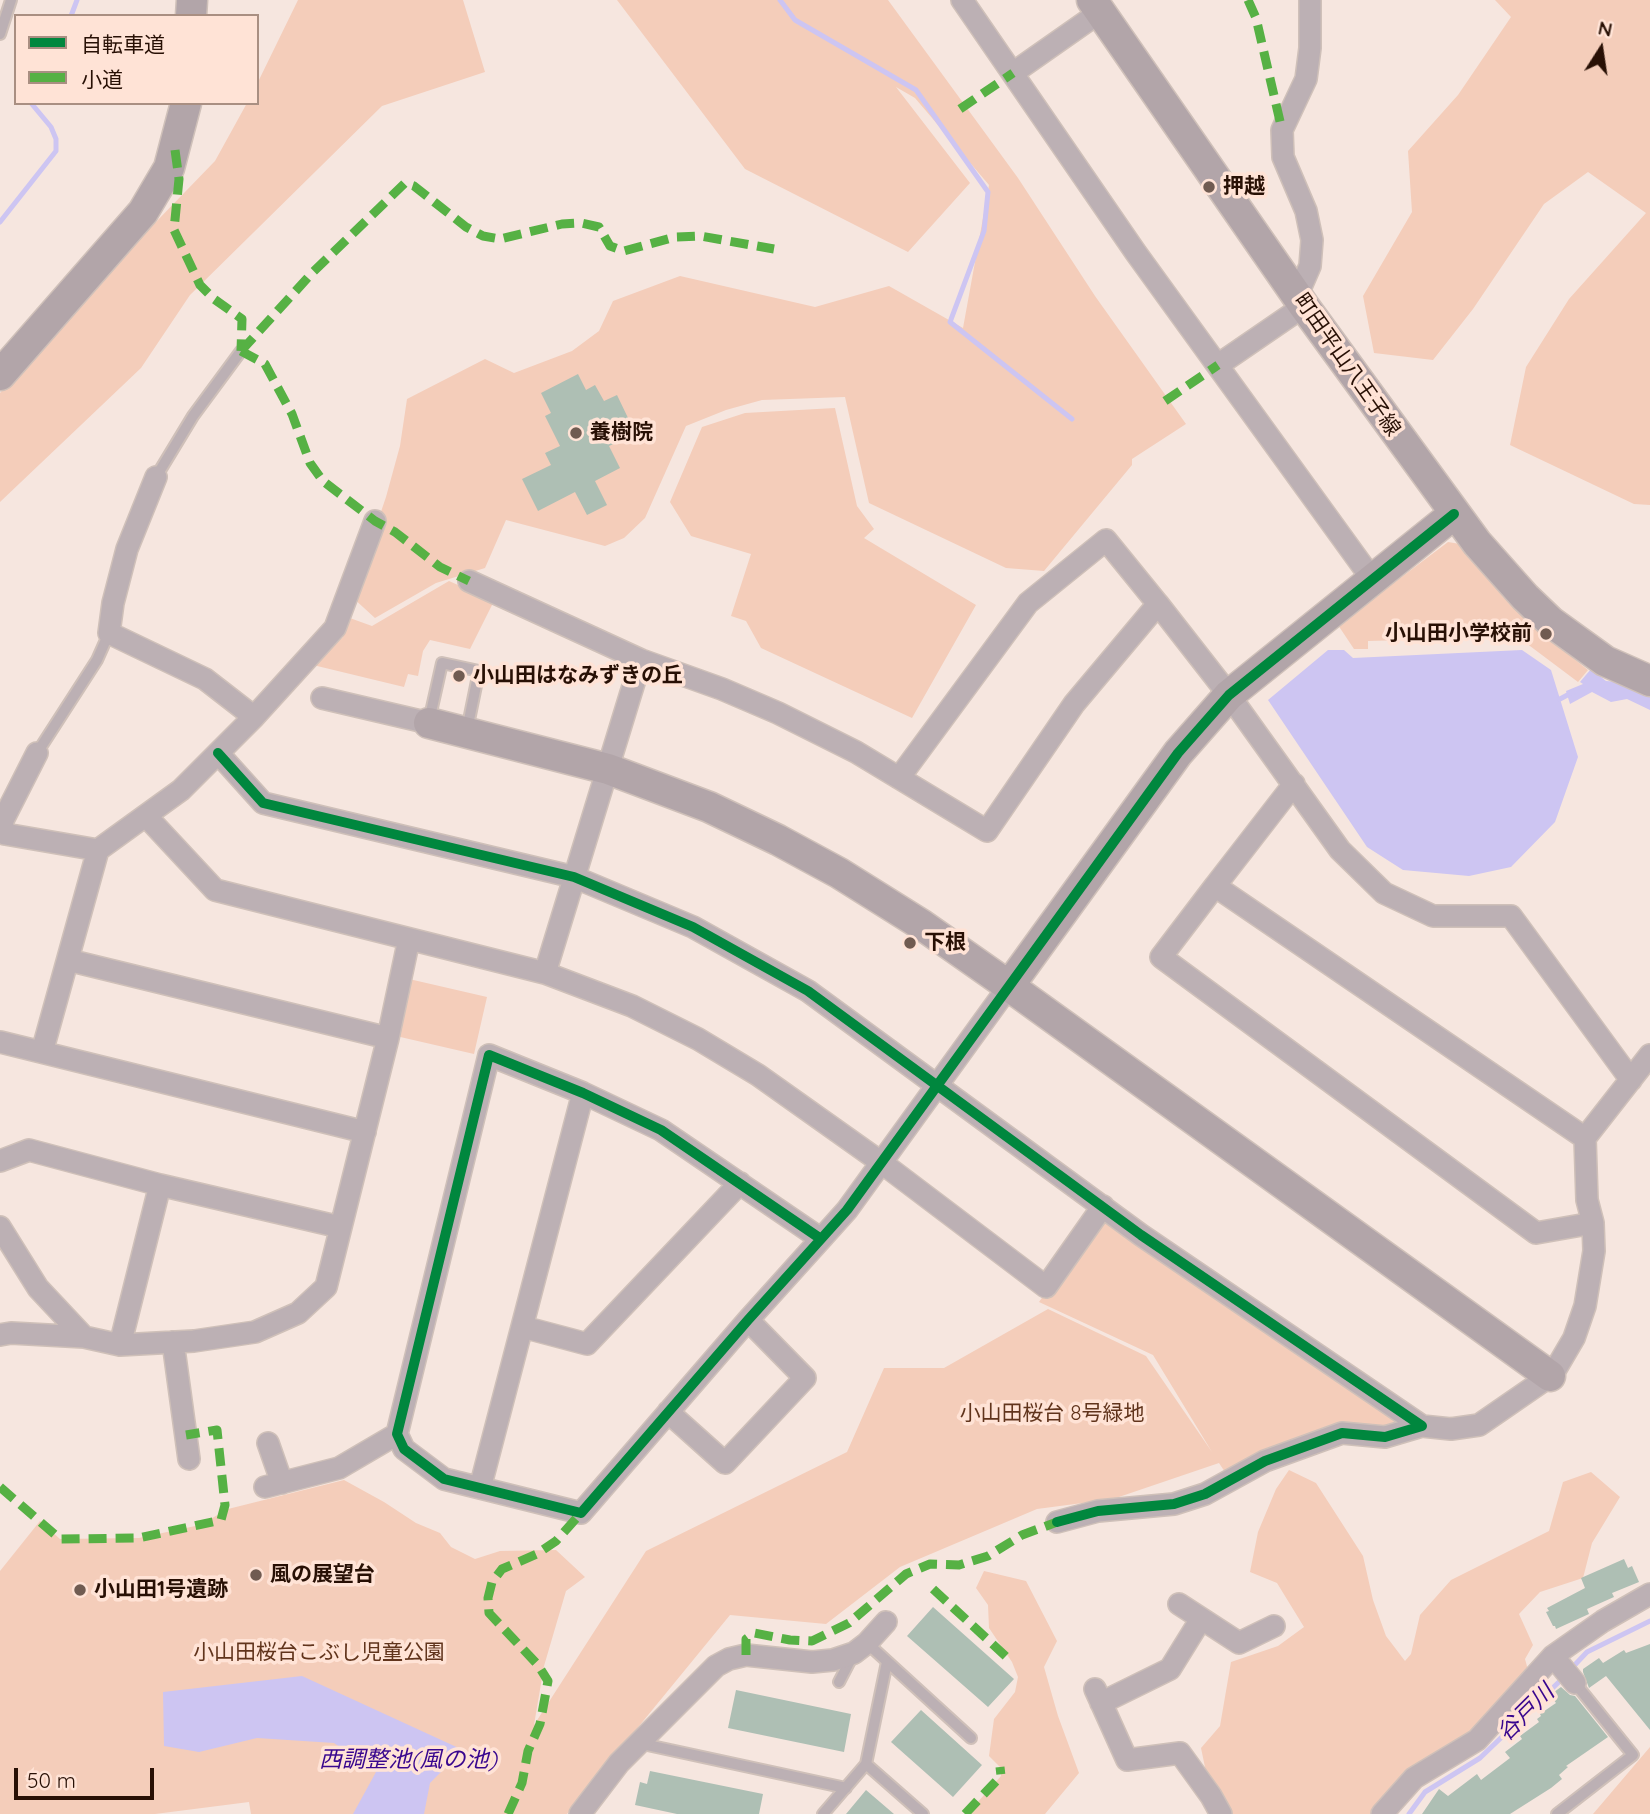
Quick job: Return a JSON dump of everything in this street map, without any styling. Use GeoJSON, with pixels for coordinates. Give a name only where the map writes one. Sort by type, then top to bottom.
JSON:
{"type":"FeatureCollection","features":[{"type":"Feature","properties":{"kind":"street"},"geometry":{"type":"LineString","coordinates":[[962,0],[1136,253],[1372,579]]}},
{"type":"Feature","properties":{"kind":"street"},"geometry":{"type":"LineString","coordinates":[[1218,365],[1301,301],[1310,266],[1312,240],[1306,211],[1283,157],[1282,130],[1306,79],[1310,48],[1310,0]]}},
{"type":"Feature","properties":{"kind":"street"},"geometry":{"type":"LineString","coordinates":[[1013,73],[1096,6]]}},
{"type":"Feature","properties":{"kind":"street","name":"町田平山八王子線"},"geometry":{"type":"LineString","coordinates":[[1096,6],[1301,301],[1454,514],[1502,572],[1550,622],[1605,661],[1650,681]]}},
{"type":"Feature","properties":{"kind":"street"},"geometry":{"type":"LineString","coordinates":[[0,375],[143,212],[169,168],[185,105]]}},
{"type":"Feature","properties":{"kind":"street"},"geometry":{"type":"LineString","coordinates":[[156,477],[127,549],[113,603],[109,633],[205,679],[254,717]]}},
{"type":"Feature","properties":{"kind":"street"},"geometry":{"type":"LineString","coordinates":[[821,1239],[661,1130],[583,1093],[489,1055],[397,1434],[404,1449],[444,1479],[581,1513],[847,1210],[1178,753],[1229,695],[1454,514]]}},
{"type":"Feature","properties":{"kind":"street"},"geometry":{"type":"LineString","coordinates":[[42,1052],[98,850],[181,790],[254,717],[335,628],[375,521]]}},
{"type":"Feature","properties":{"kind":"street"},"geometry":{"type":"LineString","coordinates":[[900,778],[1028,603],[1106,540],[1229,695],[1340,850],[1384,893],[1433,916],[1511,916],[1630,1080]]}},
{"type":"Feature","properties":{"kind":"street"},"geometry":{"type":"LineString","coordinates":[[469,581],[642,660],[778,713],[856,752],[987,831],[1074,704],[1158,604]]}},
{"type":"Feature","properties":{"kind":"street"},"geometry":{"type":"LineString","coordinates":[[545,973],[642,660]]}},
{"type":"Feature","properties":{"kind":"street"},"geometry":{"type":"LineString","coordinates":[[322,698],[608,769],[709,807],[815,860],[896,908],[1009,986],[1550,1376]]}},
{"type":"Feature","properties":{"kind":"street"},"geometry":{"type":"LineString","coordinates":[[37,753],[2,822],[3,838],[98,850]]}},
{"type":"Feature","properties":{"kind":"street"},"geometry":{"type":"LineString","coordinates":[[218,753],[263,803],[574,877],[693,927],[808,991],[1141,1235],[1422,1426]]}},
{"type":"Feature","properties":{"kind":"street"},"geometry":{"type":"LineString","coordinates":[[1294,784],[1161,957],[1536,1233],[1593,1223]]}},
{"type":"Feature","properties":{"kind":"street"},"geometry":{"type":"LineString","coordinates":[[146,816],[215,890],[545,973],[632,1006],[698,1039],[758,1076],[881,1163],[1046,1287],[1103,1206]]}},
{"type":"Feature","properties":{"kind":"street"},"geometry":{"type":"LineString","coordinates":[[1214,886],[1585,1138]]}},
{"type":"Feature","properties":{"kind":"street"},"geometry":{"type":"LineString","coordinates":[[0,1335],[11,1333],[84,1337],[120,1345],[255,1332],[298,1313],[326,1287],[388,1038],[409,939]]}},
{"type":"Feature","properties":{"kind":"street"},"geometry":{"type":"LineString","coordinates":[[68,960],[388,1038]]}},
{"type":"Feature","properties":{"kind":"street"},"geometry":{"type":"LineString","coordinates":[[0,1042],[365,1132]]}},
{"type":"Feature","properties":{"kind":"street"},"geometry":{"type":"LineString","coordinates":[[1057,1522],[1098,1511],[1185,1501],[1205,1494],[1265,1461],[1342,1433],[1385,1437],[1422,1426],[1451,1429],[1479,1424],[1550,1376],[1574,1338],[1585,1306],[1594,1251],[1593,1223],[1587,1199],[1585,1138],[1650,1055]]}},
{"type":"Feature","properties":{"kind":"street"},"geometry":{"type":"LineString","coordinates":[[480,1488],[583,1093]]}},
{"type":"Feature","properties":{"kind":"street"},"geometry":{"type":"LineString","coordinates":[[0,1161],[29,1150],[160,1185],[340,1227]]}},
{"type":"Feature","properties":{"kind":"street"},"geometry":{"type":"LineString","coordinates":[[523,1327],[587,1344],[740,1183]]}},
{"type":"Feature","properties":{"kind":"street"},"geometry":{"type":"LineString","coordinates":[[120,1345],[160,1185]]}},
{"type":"Feature","properties":{"kind":"street"},"geometry":{"type":"LineString","coordinates":[[0,1227],[38,1288],[84,1337]]}},
{"type":"Feature","properties":{"kind":"street"},"geometry":{"type":"LineString","coordinates":[[668,1412],[725,1463],[805,1378],[748,1321]]}},
{"type":"Feature","properties":{"kind":"street"},"geometry":{"type":"LineString","coordinates":[[173,1342],[189,1459]]}},
{"type":"Feature","properties":{"kind":"street"},"geometry":{"type":"LineString","coordinates":[[268,1443],[274,1485],[340,1468],[397,1434]]}},
{"type":"Feature","properties":{"kind":"street"},"geometry":{"type":"LineString","coordinates":[[1382,1814],[1414,1778],[1477,1740],[1556,1660],[1603,1621],[1650,1594]]}},
{"type":"Feature","properties":{"kind":"street"},"geometry":{"type":"LineString","coordinates":[[1178,1604],[1239,1643],[1274,1626]]}},
{"type":"Feature","properties":{"kind":"street"},"geometry":{"type":"LineString","coordinates":[[1201,1619],[1170,1670],[1098,1696],[1127,1760],[1180,1753],[1221,1814]]}},
{"type":"Feature","properties":{"kind":"street"},"geometry":{"type":"LineString","coordinates":[[580,1814],[619,1763],[705,1675],[729,1659],[746,1655],[811,1662],[833,1660],[860,1648],[886,1622]]}},
{"type":"Feature","properties":{"kind":"street"},"geometry":{"type":"LineString","coordinates":[[1556,1660],[1574,1683]]}},
{"type":"Feature","properties":{"kind":"lane"},"geometry":{"type":"LineString","coordinates":[[0,34],[11,0]]}},
{"type":"Feature","properties":{"kind":"lane"},"geometry":{"type":"LineString","coordinates":[[156,477],[193,416],[241,351]]}},
{"type":"Feature","properties":{"kind":"lane"},"geometry":{"type":"LineString","coordinates":[[37,753],[97,660],[109,633]]}},
{"type":"Feature","properties":{"kind":"lane"},"geometry":{"type":"LineString","coordinates":[[429,723],[442,663],[479,671],[466,732]]}},
{"type":"Feature","properties":{"kind":"lane"},"geometry":{"type":"LineString","coordinates":[[839,1682],[860,1648],[887,1662],[971,1738]]}},
{"type":"Feature","properties":{"kind":"lane"},"geometry":{"type":"LineString","coordinates":[[823,1814],[866,1764],[887,1662]]}},
{"type":"Feature","properties":{"kind":"lane"},"geometry":{"type":"LineString","coordinates":[[1557,1814],[1633,1755],[1574,1683]]}},
{"type":"Feature","properties":{"kind":"lane"},"geometry":{"type":"LineString","coordinates":[[638,1744],[846,1788]]}},
{"type":"Feature","properties":{"kind":"lane"},"geometry":{"type":"LineString","coordinates":[[866,1764],[923,1814]]}},
{"type":"Feature","properties":{"kind":"green space"},"geometry":{"type":"Polygon","coordinates":[[[298,0],[463,0],[485,72],[382,106],[190,295],[141,368],[0,502],[0,393],[91,289],[215,161],[246,105],[259,105],[259,80],[298,0]]]}},
{"type":"Feature","properties":{"kind":"green space"},"geometry":{"type":"Polygon","coordinates":[[[617,0],[888,0],[1018,178],[1095,296],[1186,424],[1132,459],[1132,465],[1044,571],[1006,568],[869,503],[845,397],[762,400],[726,410],[686,426],[645,518],[624,538],[605,546],[506,520],[485,568],[436,583],[375,618],[352,597],[386,497],[400,446],[407,399],[485,359],[514,373],[572,351],[599,331],[613,301],[680,276],[815,307],[889,286],[963,328],[989,185],[915,98],[896,87],[970,183],[908,252],[745,169],[617,0]]]}},
{"type":"Feature","properties":{"kind":"green space"},"geometry":{"type":"Polygon","coordinates":[[[1495,0],[1650,0],[1650,505],[1634,504],[1510,445],[1526,367],[1569,299],[1646,213],[1588,172],[1544,204],[1473,309],[1433,360],[1374,353],[1363,296],[1412,212],[1408,151],[1458,95],[1511,17],[1495,0]]]}},
{"type":"Feature","properties":{"kind":"green space"},"geometry":{"type":"Polygon","coordinates":[[[835,408],[857,506],[874,529],[864,538],[976,605],[912,718],[761,648],[746,621],[731,616],[751,554],[691,536],[670,502],[702,427],[745,413],[835,408]]]}},
{"type":"Feature","properties":{"kind":"green space"},"geometry":{"type":"Polygon","coordinates":[[[1448,542],[1460,544],[1504,598],[1532,625],[1588,670],[1578,682],[1518,637],[1368,641],[1368,649],[1354,649],[1338,625],[1448,542]]]}},
{"type":"Feature","properties":{"kind":"green space"},"geometry":{"type":"Polygon","coordinates":[[[449,581],[494,601],[470,649],[430,640],[423,651],[418,676],[408,674],[404,687],[313,665],[343,637],[347,617],[372,626],[449,581]]]}},
{"type":"Feature","properties":{"kind":"green space"},"geometry":{"type":"Polygon","coordinates":[[[409,979],[487,997],[474,1054],[396,1036],[409,979]]]}},
{"type":"Feature","properties":{"kind":"green space"},"geometry":{"type":"Polygon","coordinates":[[[1103,1211],[1416,1425],[1346,1428],[1229,1478],[1219,1463],[1113,1499],[1037,1509],[900,1567],[826,1624],[730,1615],[567,1814],[251,1814],[249,1802],[155,1814],[0,1814],[0,1571],[40,1521],[60,1539],[139,1538],[200,1525],[228,1509],[344,1480],[416,1523],[440,1533],[451,1547],[475,1559],[500,1551],[556,1550],[585,1577],[566,1591],[544,1666],[534,1725],[646,1551],[847,1452],[884,1368],[944,1368],[1048,1309],[1146,1356],[1212,1452],[1153,1355],[1039,1302],[1103,1211]]]}},
{"type":"Feature","properties":{"kind":"green space"},"geometry":{"type":"Polygon","coordinates":[[[1289,1470],[1316,1483],[1363,1556],[1373,1600],[1386,1636],[1405,1661],[1411,1654],[1420,1615],[1451,1580],[1549,1531],[1563,1482],[1591,1472],[1620,1497],[1592,1543],[1583,1578],[1540,1592],[1519,1614],[1533,1645],[1525,1659],[1531,1681],[1382,1814],[1221,1814],[1211,1796],[1201,1748],[1220,1726],[1231,1662],[1278,1646],[1304,1627],[1277,1583],[1250,1572],[1258,1532],[1276,1489],[1289,1470]]]}},
{"type":"Feature","properties":{"kind":"green space"},"geometry":{"type":"Polygon","coordinates":[[[984,1571],[1026,1581],[1057,1641],[1044,1667],[1079,1773],[1045,1814],[967,1814],[1001,1776],[1000,1767],[989,1756],[994,1719],[1015,1692],[1018,1677],[1012,1662],[989,1628],[988,1605],[976,1588],[984,1571]]]}},
{"type":"Feature","properties":{"kind":"green space"},"geometry":{"type":"Polygon","coordinates":[[[1650,1747],[1650,1814],[1593,1814],[1650,1747]]]}},
{"type":"Feature","properties":{"kind":"water"},"geometry":{"type":"Polygon","coordinates":[[[1328,650],[1344,650],[1353,658],[1522,650],[1551,670],[1578,757],[1555,822],[1511,867],[1469,876],[1403,870],[1367,847],[1268,700],[1328,650]]]}},
{"type":"Feature","properties":{"kind":"water"},"geometry":{"type":"Polygon","coordinates":[[[1591,669],[1606,681],[1620,682],[1650,696],[1650,710],[1627,699],[1611,702],[1592,692],[1570,704],[1566,691],[1583,684],[1580,682],[1591,669]]]}},
{"type":"Feature","properties":{"kind":"water","name":"西調整池(風の池)"},"geometry":{"type":"Polygon","coordinates":[[[302,1676],[463,1750],[430,1783],[424,1814],[353,1814],[376,1772],[334,1743],[257,1738],[199,1752],[164,1746],[163,1692],[302,1676]]]}},
{"type":"Feature","properties":{"kind":"building"},"geometry":{"type":"Polygon","coordinates":[[[578,374],[586,390],[595,385],[604,401],[617,395],[629,420],[613,428],[620,441],[609,446],[620,468],[595,481],[607,505],[587,515],[575,492],[538,511],[522,479],[551,465],[545,453],[560,446],[545,416],[551,413],[541,393],[578,374]]]}},
{"type":"Feature","properties":{"kind":"building"},"geometry":{"type":"Polygon","coordinates":[[[1624,1559],[1628,1568],[1632,1566],[1639,1582],[1612,1593],[1614,1597],[1587,1609],[1589,1614],[1556,1629],[1553,1626],[1546,1612],[1549,1611],[1547,1608],[1585,1588],[1581,1578],[1624,1559]]]}},
{"type":"Feature","properties":{"kind":"building"},"geometry":{"type":"Polygon","coordinates":[[[933,1607],[1014,1679],[988,1707],[907,1636],[933,1607]]]}},
{"type":"Feature","properties":{"kind":"building"},"geometry":{"type":"Polygon","coordinates":[[[1650,1644],[1650,1730],[1606,1676],[1589,1688],[1583,1669],[1599,1658],[1603,1663],[1624,1650],[1626,1653],[1650,1644]]]}},
{"type":"Feature","properties":{"kind":"building"},"geometry":{"type":"Polygon","coordinates":[[[1561,1687],[1575,1696],[1608,1737],[1566,1766],[1568,1767],[1559,1775],[1562,1779],[1551,1788],[1510,1814],[1422,1814],[1439,1789],[1448,1796],[1477,1774],[1481,1780],[1510,1758],[1505,1752],[1539,1722],[1537,1719],[1540,1714],[1556,1703],[1550,1695],[1561,1687]]]}},
{"type":"Feature","properties":{"kind":"building"},"geometry":{"type":"Polygon","coordinates":[[[736,1690],[851,1714],[844,1752],[728,1728],[736,1690]]]}},
{"type":"Feature","properties":{"kind":"building"},"geometry":{"type":"Polygon","coordinates":[[[921,1710],[982,1765],[953,1797],[891,1742],[921,1710]]]}},
{"type":"Feature","properties":{"kind":"building"},"geometry":{"type":"Polygon","coordinates":[[[650,1771],[763,1794],[759,1814],[677,1814],[635,1805],[640,1782],[647,1784],[650,1771]]]}},
{"type":"Feature","properties":{"kind":"building"},"geometry":{"type":"Polygon","coordinates":[[[866,1790],[894,1814],[846,1814],[866,1790]]]}},
{"type":"Feature","properties":{"kind":"waterway"},"geometry":{"type":"LineString","coordinates":[[72,14],[77,0]]}},
{"type":"Feature","properties":{"kind":"waterway"},"geometry":{"type":"LineString","coordinates":[[780,0],[795,20],[916,90],[988,192],[984,231],[950,322],[1072,419]]}},
{"type":"Feature","properties":{"kind":"waterway"},"geometry":{"type":"LineString","coordinates":[[0,222],[56,151],[56,139],[51,127],[33,105]]}},
{"type":"Feature","properties":{"kind":"waterway"},"geometry":{"type":"LineString","coordinates":[[1560,699],[1573,692]]}},
{"type":"Feature","properties":{"kind":"waterway","name":"谷戸川"},"geometry":{"type":"LineString","coordinates":[[1569,1671],[1587,1652],[1650,1621]]}},
{"type":"Feature","properties":{"kind":"waterway","name":"谷戸川"},"geometry":{"type":"LineString","coordinates":[[1409,1814],[1425,1792],[1480,1758],[1563,1678]]}},
{"type":"Feature","properties":{"kind":"marked path"},"geometry":{"type":"LineString","coordinates":[[1248,0],[1256,18],[1282,130]]}},
{"type":"Feature","properties":{"kind":"marked path"},"geometry":{"type":"LineString","coordinates":[[960,109],[1013,73]]}},
{"type":"Feature","properties":{"kind":"marked path"},"geometry":{"type":"LineString","coordinates":[[175,150],[179,179],[174,230],[200,285],[242,319],[241,351]]}},
{"type":"Feature","properties":{"kind":"marked path"},"geometry":{"type":"LineString","coordinates":[[241,351],[313,272],[405,183],[414,186],[466,227],[483,236],[500,239],[562,224],[581,223],[599,227],[610,246],[624,251],[675,237],[700,236],[774,249]]}},
{"type":"Feature","properties":{"kind":"marked path"},"geometry":{"type":"LineString","coordinates":[[241,351],[265,364],[292,414],[310,463],[323,481],[440,567],[469,581]]}},
{"type":"Feature","properties":{"kind":"marked path"},"geometry":{"type":"LineString","coordinates":[[1165,401],[1218,365]]}},
{"type":"Feature","properties":{"kind":"marked path"},"geometry":{"type":"LineString","coordinates":[[0,1487],[60,1539],[139,1538],[221,1520],[225,1505],[217,1430],[186,1435]]}},
{"type":"Feature","properties":{"kind":"marked path"},"geometry":{"type":"LineString","coordinates":[[508,1814],[522,1783],[528,1751],[540,1724],[548,1681],[538,1665],[489,1613],[488,1598],[492,1582],[502,1569],[537,1554],[556,1541],[581,1513]]}},
{"type":"Feature","properties":{"kind":"marked path"},"geometry":{"type":"LineString","coordinates":[[746,1655],[746,1639],[754,1633],[812,1641],[849,1623],[906,1574],[930,1564],[959,1565],[988,1556],[1022,1535],[1057,1522]]}},
{"type":"Feature","properties":{"kind":"marked path"},"geometry":{"type":"LineString","coordinates":[[933,1589],[1012,1662]]}},
{"type":"Feature","properties":{"kind":"marked path"},"geometry":{"type":"LineString","coordinates":[[965,1814],[1001,1776],[1000,1767]]}},
{"type":"Feature","properties":{"kind":"cycle path"},"geometry":{"type":"LineString","coordinates":[[821,1239],[661,1130],[583,1093],[489,1055],[397,1434],[404,1449],[444,1479],[581,1513],[847,1210],[1178,753],[1229,695],[1454,514]]}},
{"type":"Feature","properties":{"kind":"cycle path"},"geometry":{"type":"LineString","coordinates":[[218,753],[263,803],[574,877],[693,927],[808,991],[1141,1235],[1422,1426],[1385,1437],[1342,1433],[1265,1461],[1205,1494],[1174,1504],[1098,1511],[1057,1522]]}},
{"type":"Feature","properties":{"kind":"place","name":"押越"},"geometry":{"type":"Point","coordinates":[1209,187]}},
{"type":"Feature","properties":{"kind":"place","name":"養樹院"},"geometry":{"type":"Point","coordinates":[576,433]}},
{"type":"Feature","properties":{"kind":"place","name":"小山田小学校前"},"geometry":{"type":"Point","coordinates":[1546,634]}},
{"type":"Feature","properties":{"kind":"place","name":"小山田はなみずきの丘"},"geometry":{"type":"Point","coordinates":[459,676]}},
{"type":"Feature","properties":{"kind":"place","name":"下根"},"geometry":{"type":"Point","coordinates":[910,943]}},
{"type":"Feature","properties":{"kind":"place","name":"風の展望台"},"geometry":{"type":"Point","coordinates":[256,1575]}},
{"type":"Feature","properties":{"kind":"place","name":"小山田1号遺跡"},"geometry":{"type":"Point","coordinates":[80,1590]}},
{"type":"Feature","properties":{"kind":"park label","name":"小山田桜台 8号緑地"},"geometry":{"type":"Point","coordinates":[1052,1414]}},
{"type":"Feature","properties":{"kind":"park label","name":"小山田桜台こぶし児童公園"},"geometry":{"type":"Point","coordinates":[319,1653]}}]}
